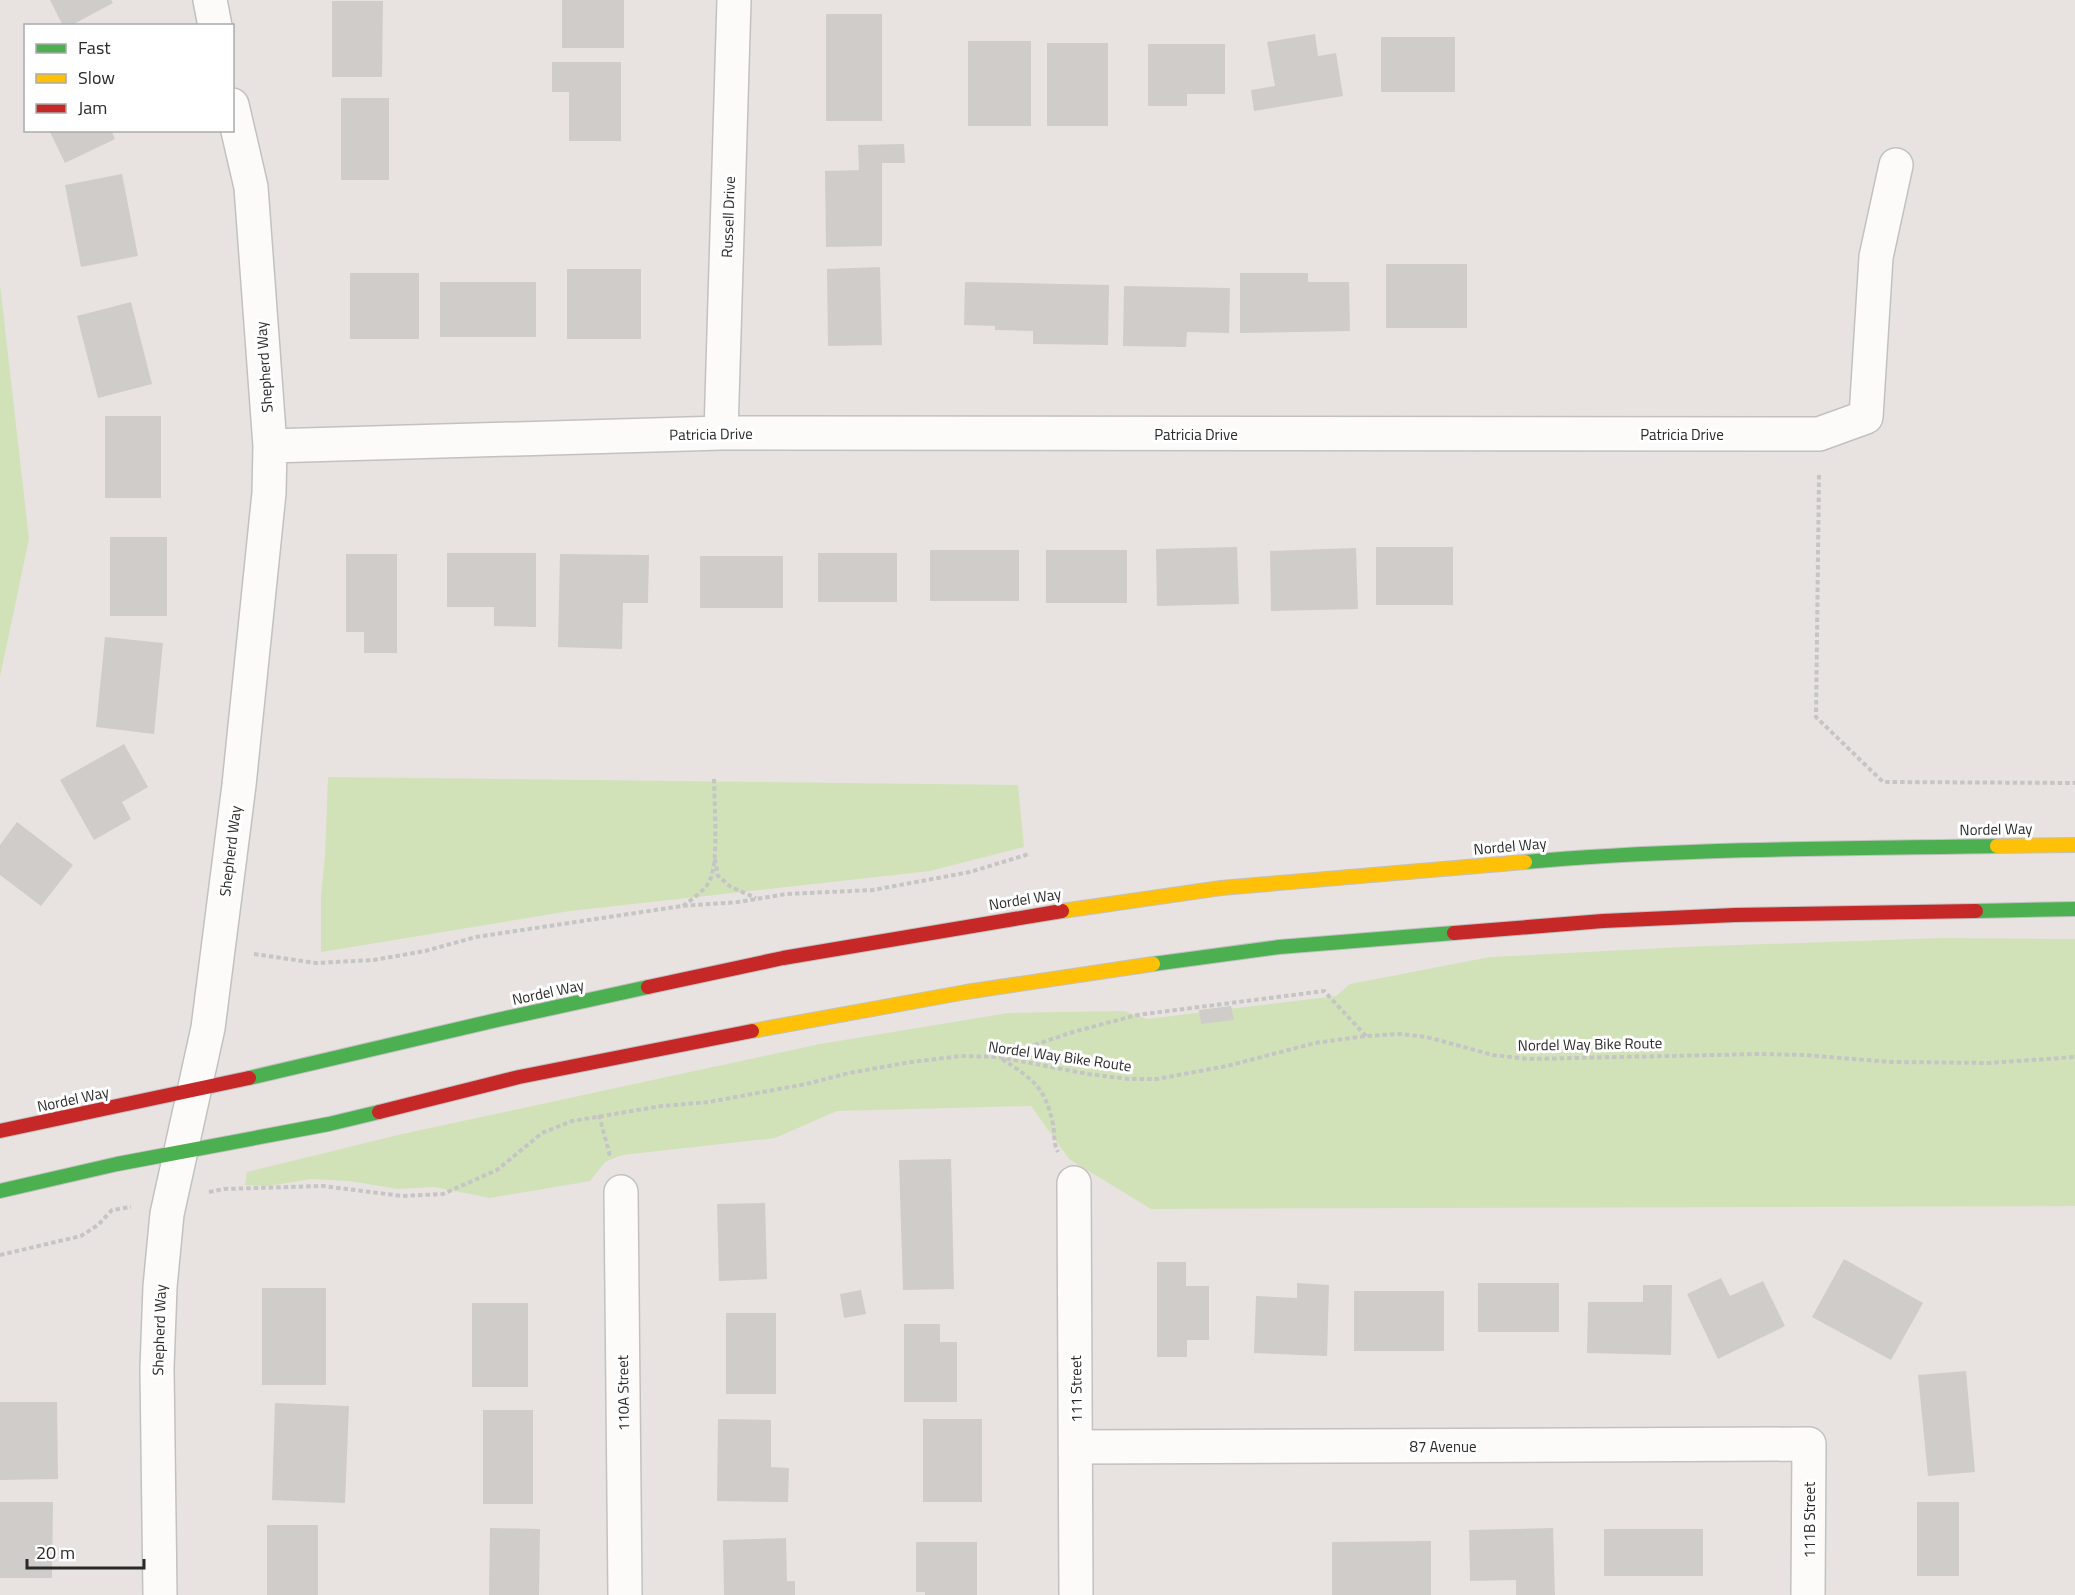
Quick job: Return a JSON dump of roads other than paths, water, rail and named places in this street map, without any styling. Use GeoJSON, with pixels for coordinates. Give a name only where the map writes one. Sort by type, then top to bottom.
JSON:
{"type":"FeatureCollection","features":[{"type":"Feature","properties":{"kind":"main road","name":"Nordel Way"},"geometry":{"type":"LineString","coordinates":[[0,1131],[195,1091],[498,1020],[783,958],[1106,903],[1221,888],[1604,855],[1725,850],[2075,845]]}},
{"type":"Feature","properties":{"kind":"main road"},"geometry":{"type":"LineString","coordinates":[[0,1191],[117,1164],[329,1124],[519,1077],[792,1023],[966,992],[1279,947],[1603,921],[1735,915],[2075,909]]}},
{"type":"Feature","properties":{"kind":"street"},"geometry":{"type":"LineString","coordinates":[[210,0],[215,24]]}},
{"type":"Feature","properties":{"kind":"street","name":"Russell Drive"},"geometry":{"type":"LineString","coordinates":[[721,434],[734,0]]}},
{"type":"Feature","properties":{"kind":"street","name":"Shepherd Way"},"geometry":{"type":"LineString","coordinates":[[160,1595],[157,1368],[160,1287],[167,1214],[208,1028],[241,762],[268,493],[270,446],[250,187],[234,114]]}},
{"type":"Feature","properties":{"kind":"street","name":"Patricia Drive"},"geometry":{"type":"LineString","coordinates":[[270,446],[721,434],[1819,434],[1866,417],[1876,257],[1896,165]]}},
{"type":"Feature","properties":{"kind":"street","name":"111 Street"},"geometry":{"type":"LineString","coordinates":[[1074,1183],[1076,1595]]}},
{"type":"Feature","properties":{"kind":"street","name":"110A Street"},"geometry":{"type":"LineString","coordinates":[[621,1192],[625,1595]]}},
{"type":"Feature","properties":{"kind":"street","name":"87 Avenue"},"geometry":{"type":"LineString","coordinates":[[1077,1448],[1809,1444]]}},
{"type":"Feature","properties":{"kind":"street","name":"111B Street"},"geometry":{"type":"LineString","coordinates":[[1808,1595],[1809,1444]]}}]}
